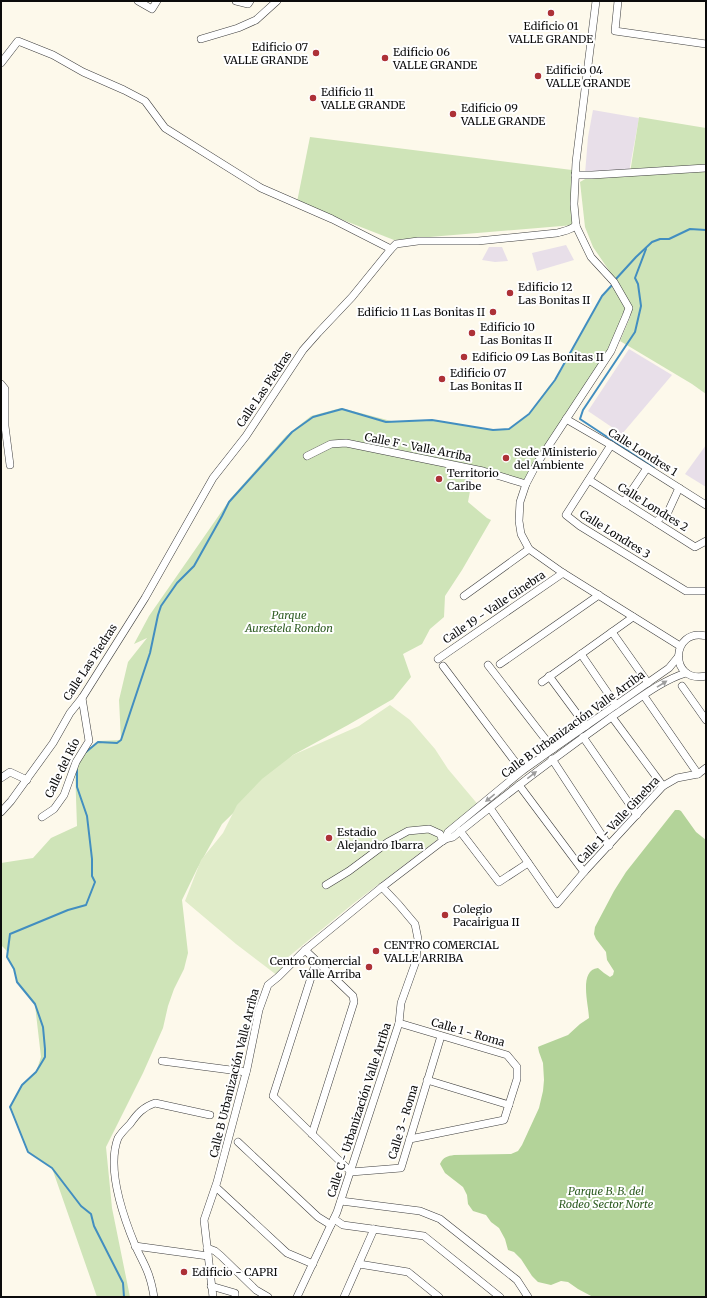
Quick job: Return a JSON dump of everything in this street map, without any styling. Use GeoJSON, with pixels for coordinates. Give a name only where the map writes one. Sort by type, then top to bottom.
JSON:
{"type":"FeatureCollection","features":[{"type":"Feature","properties":{"kind":"street"},"geometry":{"type":"LineString","coordinates":[[138,1],[152,9],[157,1]]}},
{"type":"Feature","properties":{"kind":"street"},"geometry":{"type":"LineString","coordinates":[[236,1],[249,3]]}},
{"type":"Feature","properties":{"kind":"street"},"geometry":{"type":"LineString","coordinates":[[201,39],[238,28],[256,20],[276,1]]}},
{"type":"Feature","properties":{"kind":"street"},"geometry":{"type":"LineString","coordinates":[[596,1],[575,175],[574,204],[576,225],[591,257],[614,282],[629,308],[610,351],[526,484],[520,502],[519,521],[521,534],[529,550],[680,646]]}},
{"type":"Feature","properties":{"kind":"street"},"geometry":{"type":"LineString","coordinates":[[618,1],[615,31],[706,44]]}},
{"type":"Feature","properties":{"kind":"street"},"geometry":{"type":"LineString","coordinates":[[1,62],[18,41],[53,55],[83,72],[145,101],[164,128],[260,188],[332,219],[391,249],[396,244],[418,241],[478,241],[557,233],[566,231],[576,225]]}},
{"type":"Feature","properties":{"kind":"street"},"geometry":{"type":"LineString","coordinates":[[575,175],[706,168]]}},
{"type":"Feature","properties":{"kind":"street","name":"Calle Las Piedras"},"geometry":{"type":"LineString","coordinates":[[1,812],[11,801],[53,743],[70,713],[82,698],[145,598],[213,478],[246,436],[303,350],[318,332],[352,297],[391,249]]}},
{"type":"Feature","properties":{"kind":"street"},"geometry":{"type":"LineString","coordinates":[[1,384],[5,388],[5,426],[10,465]]}},
{"type":"Feature","properties":{"kind":"street","name":"Calle Londres 1"},"geometry":{"type":"LineString","coordinates":[[566,419],[611,445],[706,505]]}},
{"type":"Feature","properties":{"kind":"street","name":"Calle F - Valle Arriba"},"geometry":{"type":"LineString","coordinates":[[307,456],[331,444],[346,443],[482,471],[526,484]]}},
{"type":"Feature","properties":{"kind":"street","name":"Calle Londres 3"},"geometry":{"type":"LineString","coordinates":[[611,445],[566,515],[580,526],[686,591],[706,591]]}},
{"type":"Feature","properties":{"kind":"street"},"geometry":{"type":"LineString","coordinates":[[624,502],[647,468]]}},
{"type":"Feature","properties":{"kind":"street","name":"Calle Londres 2"},"geometry":{"type":"LineString","coordinates":[[589,480],[696,547],[706,541]]}},
{"type":"Feature","properties":{"kind":"street"},"geometry":{"type":"LineString","coordinates":[[656,522],[668,512],[679,488]]}},
{"type":"Feature","properties":{"kind":"street"},"geometry":{"type":"LineString","coordinates":[[464,596],[529,550]]}},
{"type":"Feature","properties":{"kind":"street","name":"Calle 19 - Valle Ginebra"},"geometry":{"type":"LineString","coordinates":[[438,659],[563,573]]}},
{"type":"Feature","properties":{"kind":"street"},"geometry":{"type":"LineString","coordinates":[[500,664],[599,595]]}},
{"type":"Feature","properties":{"kind":"street"},"geometry":{"type":"LineString","coordinates":[[542,682],[633,617]]}},
{"type":"Feature","properties":{"kind":"street"},"geometry":{"type":"LineString","coordinates":[[612,632],[648,683]]}},
{"type":"Feature","properties":{"kind":"street"},"geometry":{"type":"LineString","coordinates":[[706,636],[690,636],[680,646],[678,657],[680,665],[686,673],[693,676],[706,676]]}},
{"type":"Feature","properties":{"kind":"street"},"geometry":{"type":"LineString","coordinates":[[581,654],[616,706]]}},
{"type":"Feature","properties":{"kind":"street","name":"Calle B Urbanización Valle Arriba"},"geometry":{"type":"LineString","coordinates":[[444,840],[448,832],[522,771],[669,668],[678,657]]}},
{"type":"Feature","properties":{"kind":"street"},"geometry":{"type":"LineString","coordinates":[[488,665],[553,749]]}},
{"type":"Feature","properties":{"kind":"street"},"geometry":{"type":"LineString","coordinates":[[443,666],[522,771]]}},
{"type":"Feature","properties":{"kind":"street","name":"Calle B Urbanización Valle Arriba"},"geometry":{"type":"LineString","coordinates":[[213,1297],[204,1220],[217,1182],[246,1072],[259,1010],[268,985],[304,950],[444,840],[453,837],[460,832],[552,759],[644,696],[674,677],[686,673]]}},
{"type":"Feature","properties":{"kind":"street"},"geometry":{"type":"LineString","coordinates":[[549,676],[586,726]]}},
{"type":"Feature","properties":{"kind":"street"},"geometry":{"type":"LineString","coordinates":[[682,686],[706,720]]}},
{"type":"Feature","properties":{"kind":"street"},"geometry":{"type":"LineString","coordinates":[[644,696],[698,774]]}},
{"type":"Feature","properties":{"kind":"street","name":"Calle del Río"},"geometry":{"type":"LineString","coordinates":[[42,817],[54,809],[64,795],[76,762],[89,741],[82,698]]}},
{"type":"Feature","properties":{"kind":"street"},"geometry":{"type":"LineString","coordinates":[[612,717],[664,786]]}},
{"type":"Feature","properties":{"kind":"street"},"geometry":{"type":"LineString","coordinates":[[583,737],[637,815]]}},
{"type":"Feature","properties":{"kind":"street"},"geometry":{"type":"LineString","coordinates":[[552,759],[609,846]]}},
{"type":"Feature","properties":{"kind":"street","name":"Calle 1 - Valle Ginebra"},"geometry":{"type":"LineString","coordinates":[[528,863],[557,904],[584,872],[664,786],[677,778],[698,774],[706,768]]}},
{"type":"Feature","properties":{"kind":"street"},"geometry":{"type":"LineString","coordinates":[[1,778],[10,772],[26,780]]}},
{"type":"Feature","properties":{"kind":"street"},"geometry":{"type":"LineString","coordinates":[[519,785],[584,872]]}},
{"type":"Feature","properties":{"kind":"street"},"geometry":{"type":"LineString","coordinates":[[460,832],[499,882],[528,863],[490,808]]}},
{"type":"Feature","properties":{"kind":"street"},"geometry":{"type":"LineString","coordinates":[[326,885],[388,842],[408,831],[429,830],[440,834],[444,840]]}},
{"type":"Feature","properties":{"kind":"street","name":"Calle C - Urbanización Valle Arriba"},"geometry":{"type":"LineString","coordinates":[[297,1297],[333,1222],[341,1201],[399,1023],[401,1003],[416,961],[418,939],[415,924],[382,888]]}},
{"type":"Feature","properties":{"kind":"street"},"geometry":{"type":"LineString","coordinates":[[304,950],[353,996],[354,1002],[312,1134]]}},
{"type":"Feature","properties":{"kind":"street"},"geometry":{"type":"LineString","coordinates":[[316,962],[273,1096],[351,1172]]}},
{"type":"Feature","properties":{"kind":"street","name":"Calle 1 - Roma"},"geometry":{"type":"LineString","coordinates":[[399,1023],[507,1054],[517,1067],[517,1079],[504,1120],[410,1139]]}},
{"type":"Feature","properties":{"kind":"street","name":"Calle 3 - Roma"},"geometry":{"type":"LineString","coordinates":[[351,1172],[401,1168],[441,1036]]}},
{"type":"Feature","properties":{"kind":"street"},"geometry":{"type":"LineString","coordinates":[[162,1062],[246,1072]]}},
{"type":"Feature","properties":{"kind":"street"},"geometry":{"type":"LineString","coordinates":[[427,1080],[509,1105]]}},
{"type":"Feature","properties":{"kind":"street"},"geometry":{"type":"LineString","coordinates":[[154,1297],[150,1278],[135,1246],[121,1207],[116,1184],[114,1161],[115,1148],[119,1137],[141,1110],[148,1105],[155,1103],[210,1115]]}},
{"type":"Feature","properties":{"kind":"street"},"geometry":{"type":"LineString","coordinates":[[238,1142],[318,1217],[343,1225],[424,1236],[500,1297]]}},
{"type":"Feature","properties":{"kind":"street"},"geometry":{"type":"LineString","coordinates":[[218,1189],[287,1253],[313,1264]]}},
{"type":"Feature","properties":{"kind":"street"},"geometry":{"type":"LineString","coordinates":[[341,1201],[420,1212],[440,1219],[516,1280],[528,1297]]}},
{"type":"Feature","properties":{"kind":"street"},"geometry":{"type":"LineString","coordinates":[[344,1297],[374,1229]]}},
{"type":"Feature","properties":{"kind":"street"},"geometry":{"type":"LineString","coordinates":[[135,1246],[208,1256]]}},
{"type":"Feature","properties":{"kind":"street"},"geometry":{"type":"LineString","coordinates":[[207,1248],[215,1251],[256,1290],[268,1297]]}},
{"type":"Feature","properties":{"kind":"street"},"geometry":{"type":"LineString","coordinates":[[359,1264],[408,1272],[439,1297]]}},
{"type":"Feature","properties":{"kind":"street"},"geometry":{"type":"LineString","coordinates":[[211,1286],[235,1293],[235,1297]]}},
{"type":"Feature","properties":{"kind":"shaded area"},"geometry":{"type":"Polygon","coordinates":[[[593,110],[639,118],[629,172],[585,174],[588,137],[593,110]]]}},
{"type":"Feature","properties":{"kind":"shaded area"},"geometry":{"type":"Polygon","coordinates":[[[566,245],[574,260],[537,271],[532,253],[566,245]]]}},
{"type":"Feature","properties":{"kind":"shaded area"},"geometry":{"type":"Polygon","coordinates":[[[489,247],[502,247],[508,261],[495,262],[482,260],[489,247]]]}},
{"type":"Feature","properties":{"kind":"shaded area"},"geometry":{"type":"Polygon","coordinates":[[[629,349],[672,375],[622,434],[588,411],[629,349]]]}},
{"type":"Feature","properties":{"kind":"shaded area"},"geometry":{"type":"Polygon","coordinates":[[[706,445],[706,487],[685,474],[706,445]]]}},
{"type":"Feature","properties":{"kind":"green space"},"geometry":{"type":"Polygon","coordinates":[[[639,117],[706,128],[706,394],[620,341],[631,315],[632,308],[617,282],[593,247],[585,227],[580,182],[592,175],[630,173],[639,117]]]}},
{"type":"Feature","properties":{"kind":"green space"},"geometry":{"type":"Polygon","coordinates":[[[310,137],[572,170],[574,225],[394,240],[297,202],[310,137]]]}},
{"type":"Feature","properties":{"kind":"green space","name":"Parque Aurestela Rondon"},"geometry":{"type":"Polygon","coordinates":[[[614,284],[628,308],[603,361],[525,481],[474,469],[468,502],[491,520],[445,596],[444,617],[430,629],[422,644],[403,654],[411,677],[393,699],[293,755],[222,824],[197,869],[182,900],[188,953],[184,969],[174,989],[163,1028],[143,1073],[106,1147],[112,1208],[130,1297],[97,1297],[52,1168],[28,1152],[10,1107],[22,1085],[36,1072],[41,1057],[35,1005],[17,982],[14,969],[7,957],[7,951],[1,945],[1,863],[33,858],[51,838],[77,826],[75,769],[84,752],[98,741],[121,740],[119,700],[128,662],[147,638],[134,644],[149,616],[231,498],[286,436],[311,416],[341,408],[395,422],[432,420],[493,430],[509,429],[529,415],[549,386],[556,380],[602,297],[614,284]]]}},
{"type":"Feature","properties":{"kind":"green space","name":"Estadio Alejandro Ibarra"},"geometry":{"type":"Polygon","coordinates":[[[390,705],[410,720],[435,749],[448,769],[480,807],[354,903],[287,958],[278,976],[236,944],[185,901],[201,860],[223,833],[237,805],[262,779],[293,755],[359,726],[390,705]]]}},
{"type":"Feature","properties":{"kind":"green space","name":"Parque B. B. del Rodeo Sector Norte"},"geometry":{"type":"Polygon","coordinates":[[[675,810],[681,811],[696,832],[706,840],[706,1297],[593,1297],[568,1282],[561,1281],[551,1285],[538,1282],[532,1276],[521,1259],[514,1252],[508,1250],[505,1239],[499,1228],[491,1222],[486,1215],[473,1211],[468,1204],[467,1195],[463,1187],[445,1173],[440,1164],[444,1158],[454,1155],[511,1154],[518,1151],[522,1145],[539,1108],[543,1091],[543,1063],[538,1047],[568,1035],[589,1018],[586,989],[588,975],[592,970],[598,968],[610,977],[613,975],[614,971],[607,960],[606,952],[596,939],[594,934],[595,927],[626,872],[675,810]]]}},
{"type":"Feature","properties":{"kind":"waterway"},"geometry":{"type":"LineString","coordinates":[[615,280],[652,242],[660,239],[669,239],[690,229],[706,230]]}},
{"type":"Feature","properties":{"kind":"waterway"},"geometry":{"type":"LineString","coordinates":[[646,249],[635,278],[638,284],[641,306],[635,332],[583,410],[580,419],[654,468]]}},
{"type":"Feature","properties":{"kind":"waterway"},"geometry":{"type":"LineString","coordinates":[[86,752],[98,742],[117,743],[121,740],[150,653],[161,606],[177,583],[194,566],[229,502],[292,432],[313,417],[342,409],[386,422],[432,420],[493,430],[509,429],[529,414],[555,380],[602,296],[613,284]]}},
{"type":"Feature","properties":{"kind":"waterway"},"geometry":{"type":"LineString","coordinates":[[77,770],[77,787],[87,816],[92,859],[92,876],[95,882],[86,905],[68,910],[10,934],[7,957],[14,969],[17,982],[35,1004],[43,1027],[45,1049],[45,1057],[36,1072],[22,1085],[10,1107],[28,1152],[52,1168],[81,1206],[91,1214],[94,1226],[123,1283],[124,1297]]}},
{"type":"Feature","properties":{"kind":"place","name":"Edificio 01 VALLE GRANDE"},"geometry":{"type":"Point","coordinates":[551,13]}},
{"type":"Feature","properties":{"kind":"place","name":"Edificio 07 VALLE GRANDE"},"geometry":{"type":"Point","coordinates":[316,53]}},
{"type":"Feature","properties":{"kind":"place","name":"Edificio 06 VALLE GRANDE"},"geometry":{"type":"Point","coordinates":[385,58]}},
{"type":"Feature","properties":{"kind":"place","name":"Edificio 04 VALLE GRANDE"},"geometry":{"type":"Point","coordinates":[538,76]}},
{"type":"Feature","properties":{"kind":"place","name":"Edificio 11 VALLE GRANDE"},"geometry":{"type":"Point","coordinates":[313,98]}},
{"type":"Feature","properties":{"kind":"place","name":"Edificio 09 VALLE GRANDE"},"geometry":{"type":"Point","coordinates":[453,114]}},
{"type":"Feature","properties":{"kind":"place","name":"Edificio 12 Las Bonitas II"},"geometry":{"type":"Point","coordinates":[510,293]}},
{"type":"Feature","properties":{"kind":"place","name":"Edificio 11 Las Bonitas II"},"geometry":{"type":"Point","coordinates":[493,312]}},
{"type":"Feature","properties":{"kind":"place","name":"Edificio 10 Las Bonitas II"},"geometry":{"type":"Point","coordinates":[472,333]}},
{"type":"Feature","properties":{"kind":"place","name":"Edificio 09 Las Bonitas II"},"geometry":{"type":"Point","coordinates":[464,357]}},
{"type":"Feature","properties":{"kind":"place","name":"Edificio 07 Las Bonitas II"},"geometry":{"type":"Point","coordinates":[442,379]}},
{"type":"Feature","properties":{"kind":"place","name":"Sede Ministerio del Ambiente"},"geometry":{"type":"Point","coordinates":[506,458]}},
{"type":"Feature","properties":{"kind":"place","name":"Territorio Caribe"},"geometry":{"type":"Point","coordinates":[439,479]}},
{"type":"Feature","properties":{"kind":"place","name":"Estadio Alejandro Ibarra"},"geometry":{"type":"Point","coordinates":[329,838]}},
{"type":"Feature","properties":{"kind":"place","name":"Colegio Pacairigua II"},"geometry":{"type":"Point","coordinates":[445,915]}},
{"type":"Feature","properties":{"kind":"place","name":"CENTRO COMERCIAL VALLE ARRIBA"},"geometry":{"type":"Point","coordinates":[376,951]}},
{"type":"Feature","properties":{"kind":"place","name":"Centro Comercial Valle Arriba"},"geometry":{"type":"Point","coordinates":[369,967]}},
{"type":"Feature","properties":{"kind":"place","name":"Edificio - CAPRI"},"geometry":{"type":"Point","coordinates":[184,1272]}}]}
